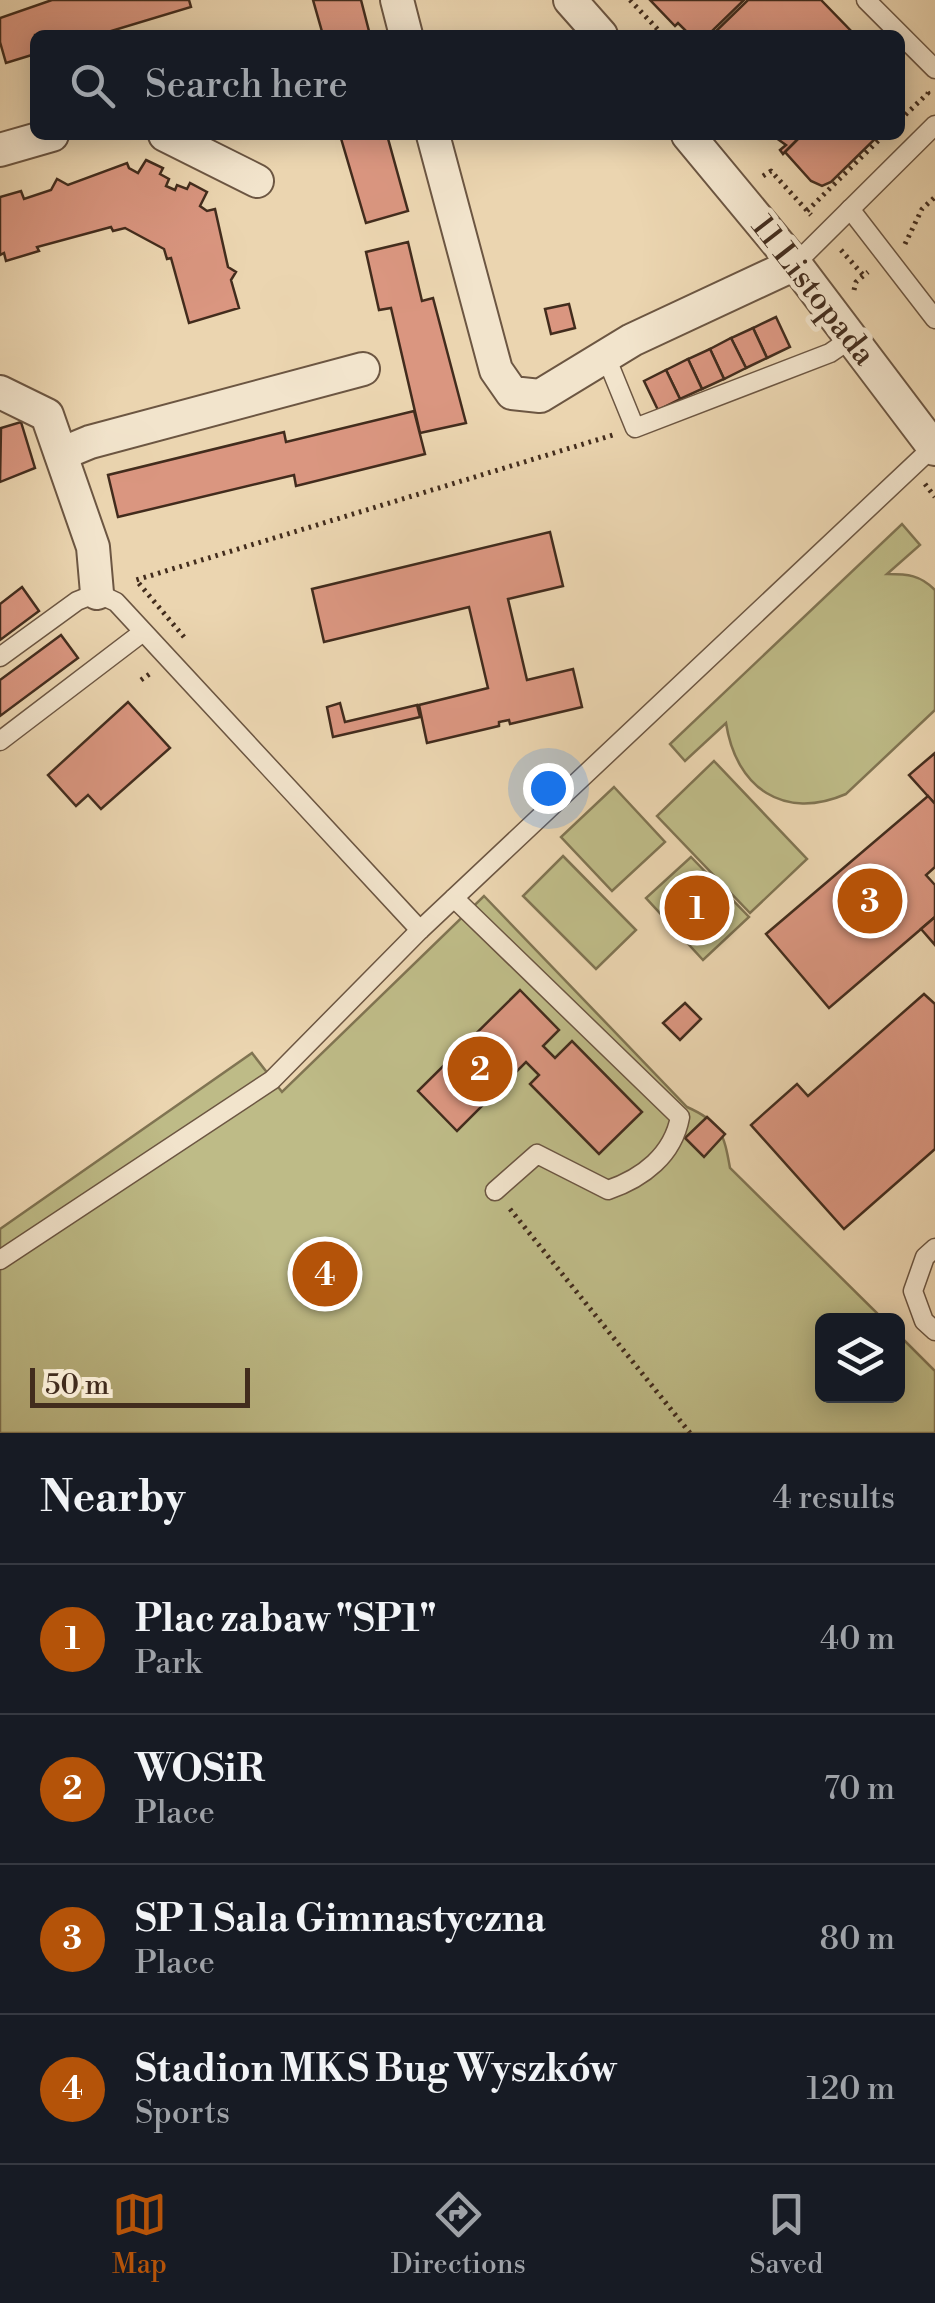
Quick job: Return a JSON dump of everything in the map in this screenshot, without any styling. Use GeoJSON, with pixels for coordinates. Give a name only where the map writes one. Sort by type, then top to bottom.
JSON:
{"type":"FeatureCollection","features":[{"type":"Feature","properties":{"kind":"street"},"geometry":{"type":"LineString","coordinates":[[397,0],[405,30]]}},
{"type":"Feature","properties":{"kind":"street"},"geometry":{"type":"LineString","coordinates":[[570,0],[597,30]]}},
{"type":"Feature","properties":{"kind":"street"},"geometry":{"type":"LineString","coordinates":[[0,150],[35,140]]}},
{"type":"Feature","properties":{"kind":"street"},"geometry":{"type":"LineString","coordinates":[[176,140],[257,181]]}},
{"type":"Feature","properties":{"kind":"street"},"geometry":{"type":"LineString","coordinates":[[434,140],[496,370],[512,394],[540,396],[632,340],[795,264]]}},
{"type":"Feature","properties":{"kind":"street","name":"11 Listopada"},"geometry":{"type":"LineString","coordinates":[[692,140],[795,264],[934,448]]}},
{"type":"Feature","properties":{"kind":"street"},"geometry":{"type":"LineString","coordinates":[[60,454],[90,442],[364,370]]}},
{"type":"Feature","properties":{"kind":"street"},"geometry":{"type":"LineString","coordinates":[[0,392],[47,414],[94,546],[97,592]]}},
{"type":"Feature","properties":{"kind":"lane"},"geometry":{"type":"LineString","coordinates":[[866,0],[896,30]]}},
{"type":"Feature","properties":{"kind":"lane"},"geometry":{"type":"LineString","coordinates":[[905,39],[935,69]]}},
{"type":"Feature","properties":{"kind":"lane"},"geometry":{"type":"LineString","coordinates":[[795,264],[935,125]]}},
{"type":"Feature","properties":{"kind":"lane"},"geometry":{"type":"LineString","coordinates":[[850,209],[935,320]]}},
{"type":"Feature","properties":{"kind":"lane"},"geometry":{"type":"LineString","coordinates":[[606,357],[634,428],[830,353],[852,338]]}},
{"type":"Feature","properties":{"kind":"lane"},"geometry":{"type":"LineString","coordinates":[[0,1260],[272,1080],[420,930],[934,448]]}},
{"type":"Feature","properties":{"kind":"lane"},"geometry":{"type":"LineString","coordinates":[[0,658],[77,601],[97,592],[116,602],[420,930]]}},
{"type":"Feature","properties":{"kind":"lane"},"geometry":{"type":"LineString","coordinates":[[0,741],[144,632]]}},
{"type":"Feature","properties":{"kind":"lane"},"geometry":{"type":"LineString","coordinates":[[454,898],[680,1117],[678,1131],[665,1154],[632,1182],[608,1190],[537,1154],[495,1191]]}},
{"type":"Feature","properties":{"kind":"lane"},"geometry":{"type":"LineString","coordinates":[[935,1248],[925,1258],[913,1291],[924,1321],[935,1331]]}},
{"type":"Feature","properties":{"kind":"path"},"geometry":{"type":"LineString","coordinates":[[630,0],[658,30]]}},
{"type":"Feature","properties":{"kind":"path"},"geometry":{"type":"LineString","coordinates":[[905,115],[928,92],[918,83]]}},
{"type":"Feature","properties":{"kind":"path"},"geometry":{"type":"LineString","coordinates":[[806,210],[879,140]]}},
{"type":"Feature","properties":{"kind":"path"},"geometry":{"type":"LineString","coordinates":[[761,178],[771,171],[864,276]]}},
{"type":"Feature","properties":{"kind":"path"},"geometry":{"type":"LineString","coordinates":[[186,640],[136,580],[634,428]]}},
{"type":"Feature","properties":{"kind":"path"},"geometry":{"type":"LineString","coordinates":[[141,680],[152,672]]}},
{"type":"Feature","properties":{"kind":"path"},"geometry":{"type":"LineString","coordinates":[[495,1191],[690,1433]]}},
{"type":"Feature","properties":{"kind":"shaded area"},"geometry":{"type":"Polygon","coordinates":[[[902,524],[920,545],[887,574],[913,576],[935,590],[935,710],[846,794],[823,801],[783,801],[766,793],[740,765],[726,723],[685,761],[670,744],[902,524]]]}},
{"type":"Feature","properties":{"kind":"shaded area"},"geometry":{"type":"Polygon","coordinates":[[[714,761],[807,859],[750,913],[657,816],[714,761]]]}},
{"type":"Feature","properties":{"kind":"shaded area"},"geometry":{"type":"Polygon","coordinates":[[[614,787],[665,842],[612,891],[561,837],[614,787]]]}},
{"type":"Feature","properties":{"kind":"shaded area"},"geometry":{"type":"Polygon","coordinates":[[[563,856],[636,930],[596,969],[523,896],[563,856]]]}},
{"type":"Feature","properties":{"kind":"shaded area"},"geometry":{"type":"Polygon","coordinates":[[[691,857],[749,917],[703,960],[646,898],[691,857]]]}},
{"type":"Feature","properties":{"kind":"shaded area"},"geometry":{"type":"Polygon","coordinates":[[[484,896],[687,1107],[714,1124],[723,1138],[730,1168],[877,1313],[815,1313],[815,1403],[905,1403],[905,1341],[935,1371],[935,1433],[0,1433],[0,1229],[252,1053],[282,1092],[484,896]]]}},
{"type":"Feature","properties":{"kind":"building"},"geometry":{"type":"Polygon","coordinates":[[[52,0],[189,0],[191,7],[115,30],[30,30],[30,56],[6,63],[0,42],[0,18],[52,0]]]}},
{"type":"Feature","properties":{"kind":"building"},"geometry":{"type":"Polygon","coordinates":[[[313,0],[361,0],[369,30],[322,30],[313,0]]]}},
{"type":"Feature","properties":{"kind":"building"},"geometry":{"type":"Polygon","coordinates":[[[650,0],[744,0],[713,30],[685,30],[678,23],[675,26],[650,0]]]}},
{"type":"Feature","properties":{"kind":"building"},"geometry":{"type":"Polygon","coordinates":[[[748,0],[821,0],[850,30],[717,30],[748,0]]]}},
{"type":"Feature","properties":{"kind":"building"},"geometry":{"type":"Polygon","coordinates":[[[341,140],[388,140],[408,211],[366,223],[341,140]]]}},
{"type":"Feature","properties":{"kind":"building"},"geometry":{"type":"Polygon","coordinates":[[[779,140],[797,140],[783,154],[780,150],[786,145],[779,140]]]}},
{"type":"Feature","properties":{"kind":"building"},"geometry":{"type":"Polygon","coordinates":[[[797,140],[874,140],[822,186],[811,181],[785,152],[797,140]]]}},
{"type":"Feature","properties":{"kind":"building"},"geometry":{"type":"Polygon","coordinates":[[[146,160],[163,168],[160,174],[169,179],[166,186],[187,189],[190,183],[207,192],[200,206],[207,211],[215,209],[228,267],[236,272],[231,280],[239,308],[189,323],[171,258],[167,259],[164,249],[125,228],[113,231],[111,227],[37,247],[39,251],[6,261],[4,253],[0,255],[0,197],[21,191],[24,199],[51,190],[57,179],[68,185],[127,163],[138,173],[146,160]]]}},
{"type":"Feature","properties":{"kind":"building"},"geometry":{"type":"Polygon","coordinates":[[[408,242],[422,301],[433,298],[466,423],[420,433],[391,308],[379,310],[366,252],[408,242]]]}},
{"type":"Feature","properties":{"kind":"building"},"geometry":{"type":"Polygon","coordinates":[[[569,304],[575,328],[551,334],[545,309],[569,304]]]}},
{"type":"Feature","properties":{"kind":"building"},"geometry":{"type":"Polygon","coordinates":[[[776,317],[790,347],[767,358],[753,328],[776,317]]]}},
{"type":"Feature","properties":{"kind":"building"},"geometry":{"type":"Polygon","coordinates":[[[753,328],[767,358],[746,368],[731,338],[753,328]]]}},
{"type":"Feature","properties":{"kind":"building"},"geometry":{"type":"Polygon","coordinates":[[[731,338],[746,368],[724,379],[710,349],[731,338]]]}},
{"type":"Feature","properties":{"kind":"building"},"geometry":{"type":"Polygon","coordinates":[[[710,349],[724,379],[702,389],[688,359],[710,349]]]}},
{"type":"Feature","properties":{"kind":"building"},"geometry":{"type":"Polygon","coordinates":[[[688,359],[702,389],[680,399],[666,370],[688,359]]]}},
{"type":"Feature","properties":{"kind":"building"},"geometry":{"type":"Polygon","coordinates":[[[666,370],[680,399],[658,410],[644,381],[666,370]]]}},
{"type":"Feature","properties":{"kind":"building"},"geometry":{"type":"Polygon","coordinates":[[[414,411],[425,454],[296,486],[294,475],[118,517],[108,475],[284,432],[286,442],[414,411]]]}},
{"type":"Feature","properties":{"kind":"building"},"geometry":{"type":"Polygon","coordinates":[[[21,422],[35,468],[0,482],[1,428],[21,422]]]}},
{"type":"Feature","properties":{"kind":"building"},"geometry":{"type":"Polygon","coordinates":[[[550,532],[563,586],[508,599],[527,680],[573,669],[582,707],[510,724],[509,720],[499,722],[499,726],[427,743],[419,705],[488,688],[469,607],[324,642],[312,589],[550,532]]]}},
{"type":"Feature","properties":{"kind":"building"},"geometry":{"type":"Polygon","coordinates":[[[22,587],[39,611],[0,640],[0,604],[22,587]]]}},
{"type":"Feature","properties":{"kind":"building"},"geometry":{"type":"Polygon","coordinates":[[[61,635],[78,658],[0,716],[0,680],[61,635]]]}},
{"type":"Feature","properties":{"kind":"building"},"geometry":{"type":"Polygon","coordinates":[[[128,702],[170,748],[101,809],[88,795],[76,806],[48,775],[128,702]]]}},
{"type":"Feature","properties":{"kind":"building"},"geometry":{"type":"Polygon","coordinates":[[[340,703],[345,722],[417,705],[420,717],[333,737],[327,707],[340,703]]]}},
{"type":"Feature","properties":{"kind":"building"},"geometry":{"type":"Polygon","coordinates":[[[935,753],[935,804],[909,775],[935,753]]]}},
{"type":"Feature","properties":{"kind":"building"},"geometry":{"type":"Polygon","coordinates":[[[928,796],[935,804],[935,867],[926,875],[935,885],[935,917],[829,1008],[766,934],[928,796]]]}},
{"type":"Feature","properties":{"kind":"building"},"geometry":{"type":"Polygon","coordinates":[[[935,917],[935,945],[921,929],[935,917]]]}},
{"type":"Feature","properties":{"kind":"building"},"geometry":{"type":"Polygon","coordinates":[[[520,990],[559,1030],[543,1046],[555,1058],[572,1041],[642,1112],[599,1154],[530,1084],[539,1075],[526,1062],[457,1131],[418,1091],[520,990]]]}},
{"type":"Feature","properties":{"kind":"building"},"geometry":{"type":"Polygon","coordinates":[[[924,994],[935,1004],[935,1149],[844,1229],[751,1125],[797,1084],[808,1096],[924,994]]]}},
{"type":"Feature","properties":{"kind":"building"},"geometry":{"type":"Polygon","coordinates":[[[685,1003],[701,1019],[680,1040],[663,1023],[685,1003]]]}},
{"type":"Feature","properties":{"kind":"building"},"geometry":{"type":"Polygon","coordinates":[[[707,1117],[725,1134],[704,1157],[685,1138],[707,1117]]]}},
{"type":"Feature","properties":{"kind":"place","name":"SP 1 Sala Gimnastyczna"},"geometry":{"type":"Point","coordinates":[870,901]}},
{"type":"Feature","properties":{"kind":"place","name":"Plac zabaw \"SP1\""},"geometry":{"type":"Point","coordinates":[697,908]}},
{"type":"Feature","properties":{"kind":"place","name":"WOSiR"},"geometry":{"type":"Point","coordinates":[480,1069]}},
{"type":"Feature","properties":{"kind":"place","name":"Stadion MKS Bug Wyszków"},"geometry":{"type":"Point","coordinates":[325,1274]}}]}
